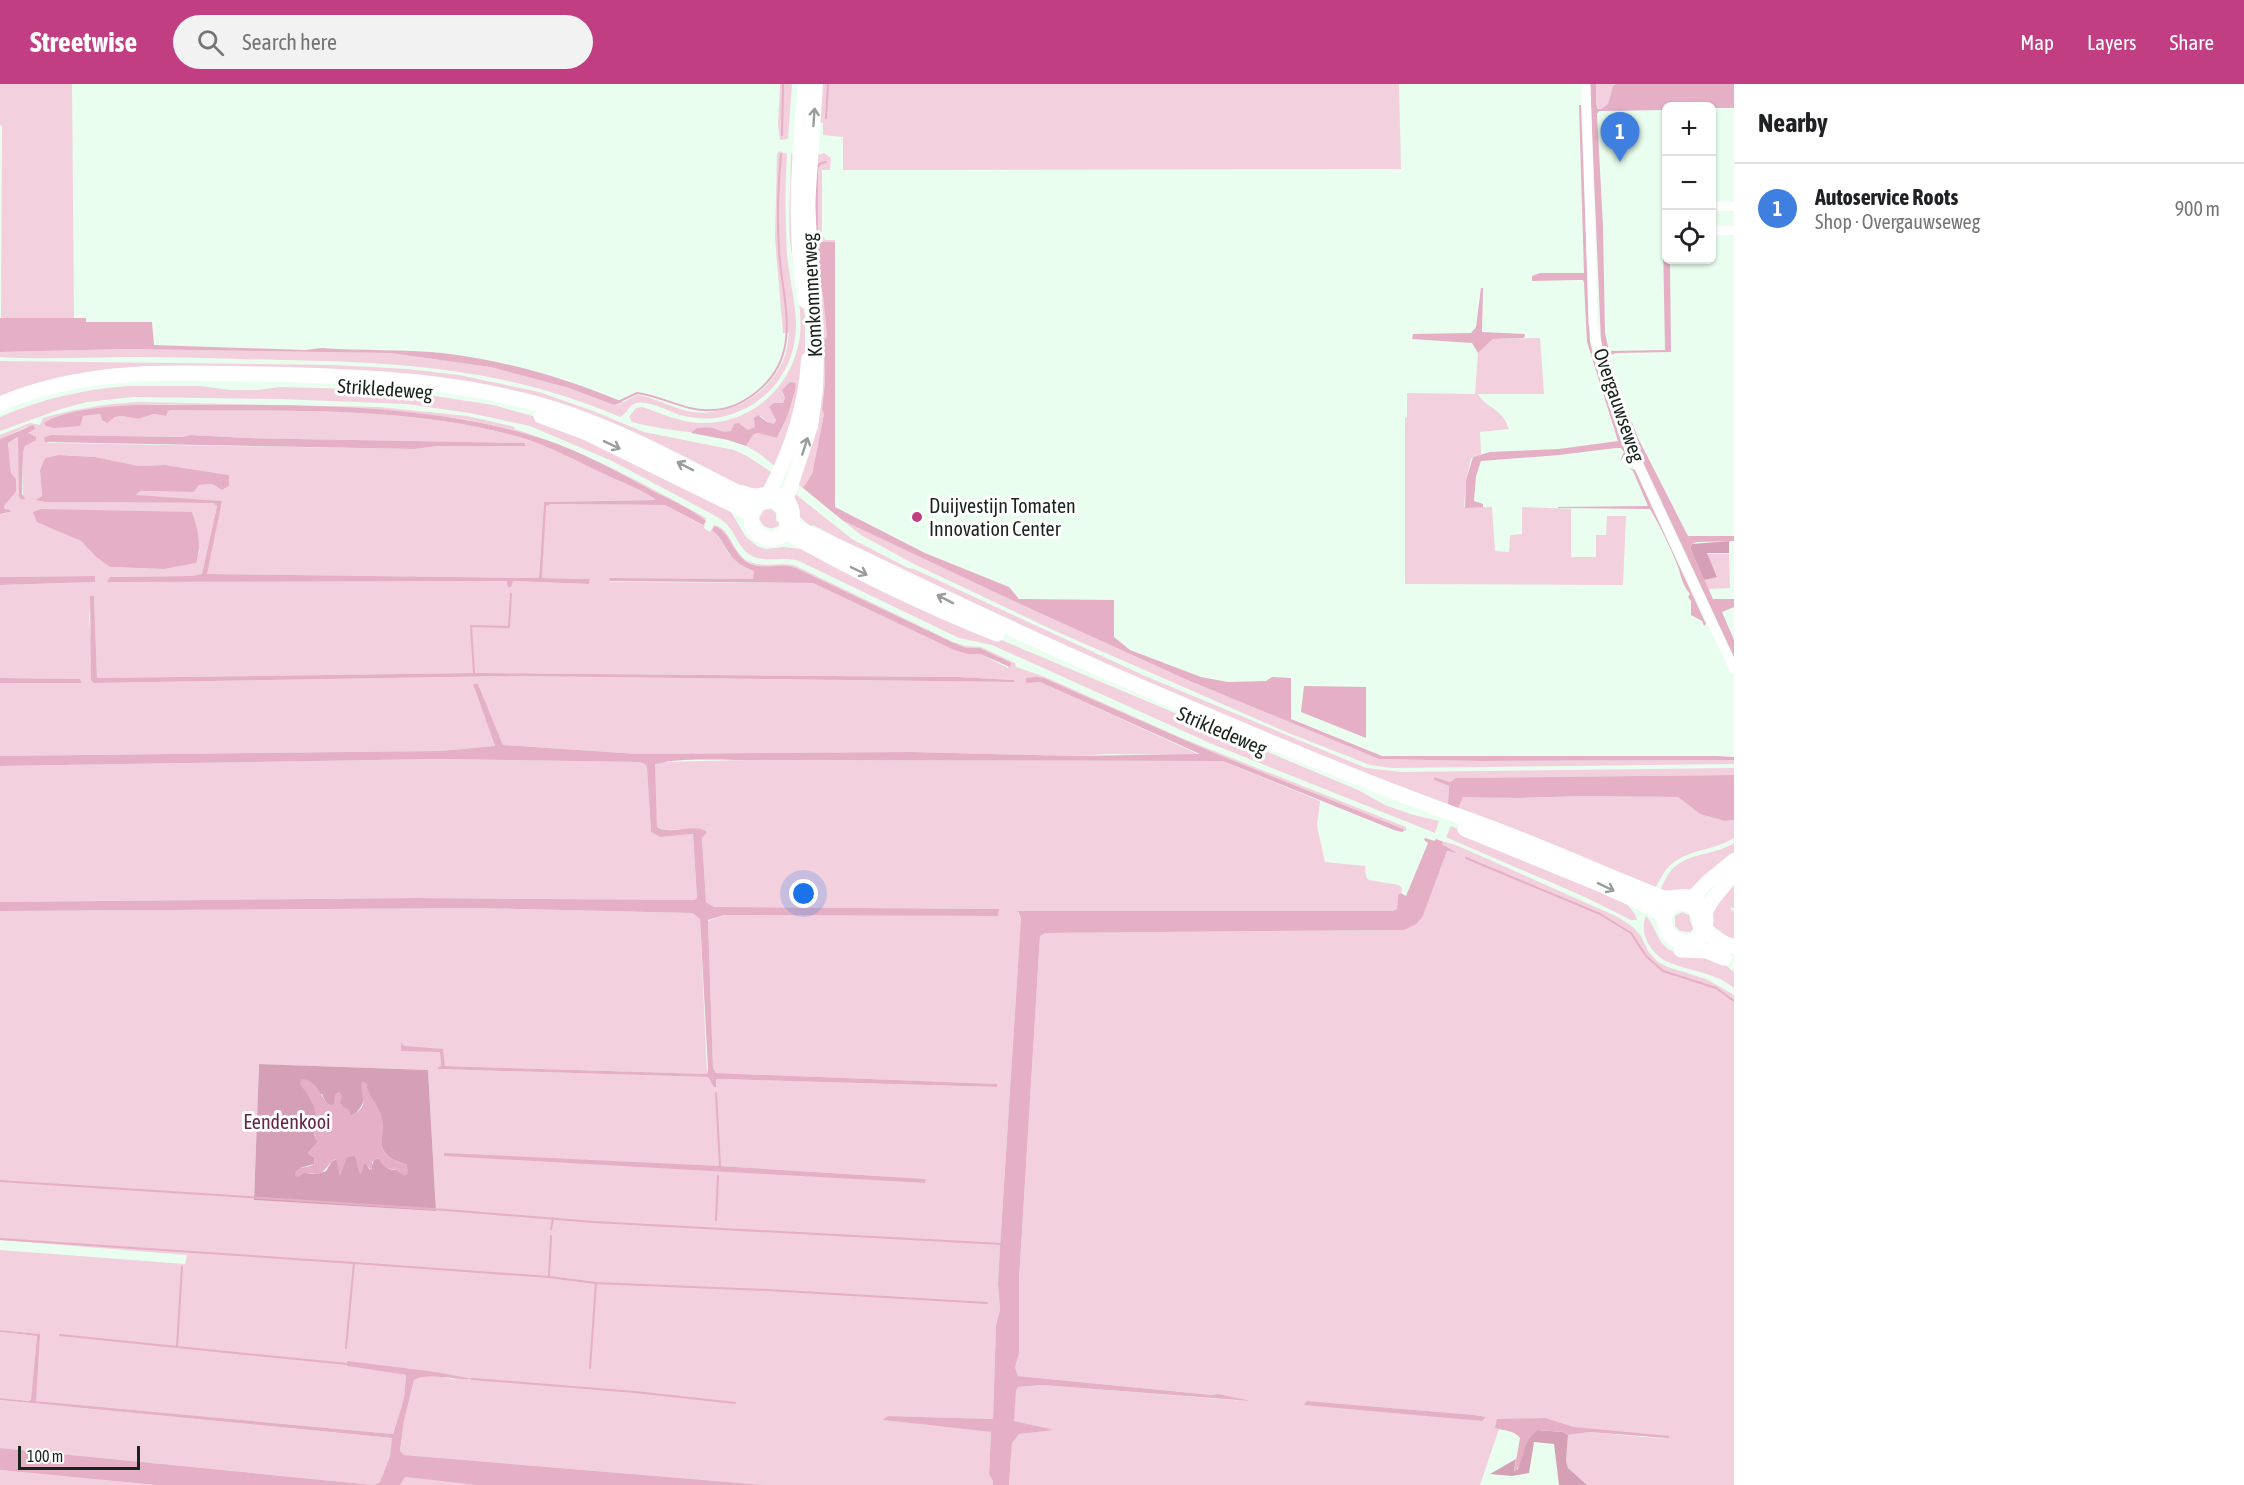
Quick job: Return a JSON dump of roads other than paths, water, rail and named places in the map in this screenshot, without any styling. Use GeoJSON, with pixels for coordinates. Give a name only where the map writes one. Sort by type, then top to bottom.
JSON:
{"type":"FeatureCollection","features":[{"type":"Feature","properties":{"kind":"main road","name":"Komkommerweg"},"geometry":{"type":"LineString","coordinates":[[759,502],[798,419],[807,374],[808,334],[801,277],[797,203],[799,146],[805,84]]}},
{"type":"Feature","properties":{"kind":"main road","name":"Komkommerweg"},"geometry":{"type":"LineString","coordinates":[[786,501],[811,426],[816,390],[817,353],[808,205],[816,84]]}},
{"type":"Feature","properties":{"kind":"main road","name":"Strikledeweg"},"geometry":{"type":"LineString","coordinates":[[0,404],[53,386],[90,377],[127,374],[322,376],[426,382],[495,393],[565,412],[644,444],[731,497]]}},
{"type":"Feature","properties":{"kind":"main road","name":"Strikledeweg"},"geometry":{"type":"LineString","coordinates":[[0,414],[57,394],[128,383],[321,385],[425,391],[492,402],[560,422],[664,470],[731,497],[759,502]]}},
{"type":"Feature","properties":{"kind":"main road"},"geometry":{"type":"LineString","coordinates":[[777,495],[786,501],[791,509],[790,525],[773,538],[763,537],[752,527],[759,502],[777,495]]}},
{"type":"Feature","properties":{"kind":"main road"},"geometry":{"type":"LineString","coordinates":[[731,497],[750,538],[757,543],[771,546],[811,540]]}},
{"type":"Feature","properties":{"kind":"main road"},"geometry":{"type":"LineString","coordinates":[[759,502],[774,501],[782,506],[786,514],[786,521],[790,525]]}},
{"type":"Feature","properties":{"kind":"main road","name":"Strikledeweg"},"geometry":{"type":"LineString","coordinates":[[790,525],[811,540],[960,620],[1224,733],[1448,817],[1563,868],[1668,907]]}},
{"type":"Feature","properties":{"kind":"main road"},"geometry":{"type":"LineString","coordinates":[[1731,954],[1726,945],[1699,916],[1679,903],[1668,907],[1667,932],[1674,939],[1688,942],[1699,916],[1713,879],[1734,860]]}},
{"type":"Feature","properties":{"kind":"main road"},"geometry":{"type":"LineString","coordinates":[[1699,916],[1734,874]]}},
{"type":"Feature","properties":{"kind":"main road"},"geometry":{"type":"LineString","coordinates":[[1631,892],[1648,914],[1662,939],[1671,947],[1731,954]]}},
{"type":"Feature","properties":{"kind":"street","name":"Overgauwseweg"},"geometry":{"type":"LineString","coordinates":[[1586,84],[1593,323],[1602,368],[1635,458],[1734,669]]}},
{"type":"Feature","properties":{"kind":"street"},"geometry":{"type":"LineString","coordinates":[[1716,206],[1734,206]]}},
{"type":"Feature","properties":{"kind":"street"},"geometry":{"type":"LineString","coordinates":[[1716,231],[1734,230]]}},
{"type":"Feature","properties":{"kind":"waterway"},"geometry":{"type":"LineString","coordinates":[[782,135],[783,84]]}},
{"type":"Feature","properties":{"kind":"waterway"},"geometry":{"type":"LineString","coordinates":[[826,118],[828,84]]}},
{"type":"Feature","properties":{"kind":"waterway"},"geometry":{"type":"LineString","coordinates":[[618,402],[637,393],[693,409],[718,410],[744,400],[770,379],[780,363],[787,327],[778,238],[781,154]]}},
{"type":"Feature","properties":{"kind":"waterway"},"geometry":{"type":"LineString","coordinates":[[817,244],[817,167],[826,162]]}},
{"type":"Feature","properties":{"kind":"waterway"},"geometry":{"type":"LineString","coordinates":[[474,673],[471,626],[509,627],[511,594]]}},
{"type":"Feature","properties":{"kind":"waterway"},"geometry":{"type":"LineString","coordinates":[[1466,858],[1600,914],[1631,933],[1646,956],[1663,971],[1716,988],[1734,1001]]}},
{"type":"Feature","properties":{"kind":"waterway"},"geometry":{"type":"LineString","coordinates":[[716,1093],[720,1166]]}},
{"type":"Feature","properties":{"kind":"waterway"},"geometry":{"type":"LineString","coordinates":[[716,1220],[718,1176]]}},
{"type":"Feature","properties":{"kind":"waterway"},"geometry":{"type":"LineString","coordinates":[[0,1181],[433,1209],[594,1222],[1002,1244]]}},
{"type":"Feature","properties":{"kind":"waterway"},"geometry":{"type":"LineString","coordinates":[[551,1229],[553,1218]]}},
{"type":"Feature","properties":{"kind":"waterway"},"geometry":{"type":"LineString","coordinates":[[551,1236],[549,1277],[596,1283]]}},
{"type":"Feature","properties":{"kind":"waterway"},"geometry":{"type":"LineString","coordinates":[[0,1239],[354,1263]]}},
{"type":"Feature","properties":{"kind":"waterway"},"geometry":{"type":"LineString","coordinates":[[346,1348],[354,1263],[549,1277]]}},
{"type":"Feature","properties":{"kind":"waterway"},"geometry":{"type":"LineString","coordinates":[[60,1335],[177,1347],[182,1267]]}},
{"type":"Feature","properties":{"kind":"waterway"},"geometry":{"type":"LineString","coordinates":[[590,1368],[596,1283],[987,1303]]}},
{"type":"Feature","properties":{"kind":"waterway"},"geometry":{"type":"LineString","coordinates":[[177,1347],[347,1364]]}},
{"type":"Feature","properties":{"kind":"waterway"},"geometry":{"type":"LineString","coordinates":[[472,1379],[635,1392],[735,1403]]}},
{"type":"Feature","properties":{"kind":"place","name":"Autoservice Roots"},"geometry":{"type":"Point","coordinates":[1620,162]}},
{"type":"Feature","properties":{"kind":"place","name":"Duijvestijn Tomaten Innovation Center"},"geometry":{"type":"Point","coordinates":[917,517]}},
{"type":"Feature","properties":{"kind":"park label","name":"Eendenkooi"},"geometry":{"type":"Point","coordinates":[287,1122]}}]}
